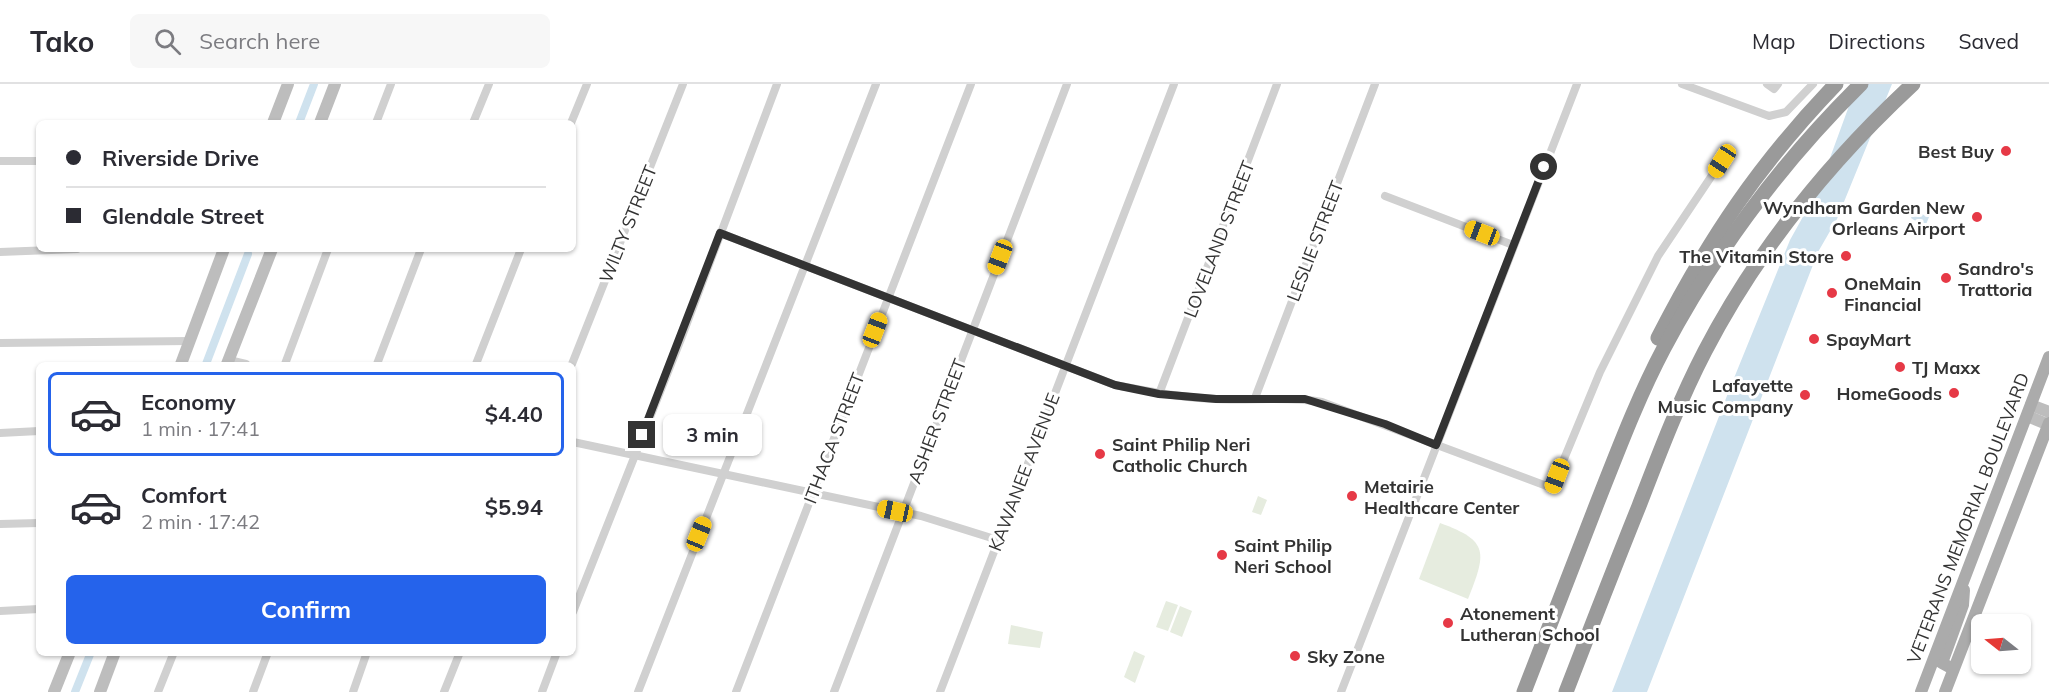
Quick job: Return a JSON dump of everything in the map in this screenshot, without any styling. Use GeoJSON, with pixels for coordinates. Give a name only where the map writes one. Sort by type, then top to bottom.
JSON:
{"type":"FeatureCollection","features":[{"type":"Feature","properties":{"kind":"highway"},"geometry":{"type":"LineString","coordinates":[[1524,692],[1620,446],[1655,345],[1691,274],[1759,171],[1802,119],[1836,84]]}},
{"type":"Feature","properties":{"kind":"highway"},"geometry":{"type":"LineString","coordinates":[[1620,446],[1663,350],[1725,245],[1775,180],[1861,84]]}},
{"type":"Feature","properties":{"kind":"highway"},"geometry":{"type":"LineString","coordinates":[[1566,692],[1684,393],[1705,351],[1749,276],[1802,203],[1851,146],[1913,84]]}},
{"type":"Feature","properties":{"kind":"highway"},"geometry":{"type":"LineString","coordinates":[[1575,692],[1616,564]]}},
{"type":"Feature","properties":{"kind":"main road"},"geometry":{"type":"LineString","coordinates":[[274,120],[288,84]]}},
{"type":"Feature","properties":{"kind":"main road"},"geometry":{"type":"LineString","coordinates":[[321,120],[335,84]]}},
{"type":"Feature","properties":{"kind":"main road"},"geometry":{"type":"LineString","coordinates":[[182,362],[223,252]]}},
{"type":"Feature","properties":{"kind":"main road"},"geometry":{"type":"LineString","coordinates":[[228,362],[271,252]]}},
{"type":"Feature","properties":{"kind":"main road","name":"VETERANS MEMORIAL BOULEVARD"},"geometry":{"type":"LineString","coordinates":[[1921,692],[2049,357]]}},
{"type":"Feature","properties":{"kind":"main road"},"geometry":{"type":"LineString","coordinates":[[2029,411],[2049,412]]}},
{"type":"Feature","properties":{"kind":"main road"},"geometry":{"type":"LineString","coordinates":[[1944,692],[2049,424],[2029,411]]}},
{"type":"Feature","properties":{"kind":"main road"},"geometry":{"type":"LineString","coordinates":[[1953,669],[1942,663],[1963,605],[1965,577]]}},
{"type":"Feature","properties":{"kind":"main road"},"geometry":{"type":"LineString","coordinates":[[54,692],[68,656]]}},
{"type":"Feature","properties":{"kind":"main road"},"geometry":{"type":"LineString","coordinates":[[100,692],[114,656]]}},
{"type":"Feature","properties":{"kind":"street"},"geometry":{"type":"LineString","coordinates":[[377,120],[391,84]]}},
{"type":"Feature","properties":{"kind":"street"},"geometry":{"type":"LineString","coordinates":[[474,120],[489,84]]}},
{"type":"Feature","properties":{"kind":"street"},"geometry":{"type":"LineString","coordinates":[[572,120],[587,84]]}},
{"type":"Feature","properties":{"kind":"street","name":"WILTY STREET"},"geometry":{"type":"LineString","coordinates":[[573,362],[683,84]]}},
{"type":"Feature","properties":{"kind":"street"},"geometry":{"type":"LineString","coordinates":[[576,604],[681,339],[777,84]]}},
{"type":"Feature","properties":{"kind":"street"},"geometry":{"type":"LineString","coordinates":[[638,692],[876,84]]}},
{"type":"Feature","properties":{"kind":"street","name":"ITHACA STREET"},"geometry":{"type":"LineString","coordinates":[[736,692],[971,84]]}},
{"type":"Feature","properties":{"kind":"street","name":"ASHER STREET"},"geometry":{"type":"LineString","coordinates":[[834,692],[901,512],[1067,84]]}},
{"type":"Feature","properties":{"kind":"street","name":"KAWANEE AVENUE"},"geometry":{"type":"LineString","coordinates":[[940,692],[1174,84]]}},
{"type":"Feature","properties":{"kind":"street","name":"LOVELAND STREET"},"geometry":{"type":"LineString","coordinates":[[1159,394],[1277,84]]}},
{"type":"Feature","properties":{"kind":"street","name":"LESLIE STREET"},"geometry":{"type":"LineString","coordinates":[[1255,399],[1375,84]]}},
{"type":"Feature","properties":{"kind":"street"},"geometry":{"type":"LineString","coordinates":[[1341,692],[1576,84]]}},
{"type":"Feature","properties":{"kind":"street"},"geometry":{"type":"LineString","coordinates":[[1682,84],[1769,116],[1786,112],[1813,84]]}},
{"type":"Feature","properties":{"kind":"street"},"geometry":{"type":"LineString","coordinates":[[1767,84],[1774,89],[1778,84]]}},
{"type":"Feature","properties":{"kind":"street"},"geometry":{"type":"LineString","coordinates":[[720,233],[1115,385],[1159,394],[1216,399],[1305,399],[1322,402],[1552,489],[1599,372],[1658,256],[1729,150]]}},
{"type":"Feature","properties":{"kind":"street"},"geometry":{"type":"LineString","coordinates":[[0,161],[36,160]]}},
{"type":"Feature","properties":{"kind":"street"},"geometry":{"type":"LineString","coordinates":[[1385,196],[1513,245]]}},
{"type":"Feature","properties":{"kind":"street"},"geometry":{"type":"LineString","coordinates":[[0,252],[36,251]]}},
{"type":"Feature","properties":{"kind":"street"},"geometry":{"type":"LineString","coordinates":[[286,362],[327,252]]}},
{"type":"Feature","properties":{"kind":"street"},"geometry":{"type":"LineString","coordinates":[[378,362],[420,252]]}},
{"type":"Feature","properties":{"kind":"street"},"geometry":{"type":"LineString","coordinates":[[477,362],[519,252]]}},
{"type":"Feature","properties":{"kind":"street"},"geometry":{"type":"LineString","coordinates":[[0,343],[190,341]]}},
{"type":"Feature","properties":{"kind":"street"},"geometry":{"type":"LineString","coordinates":[[0,433],[36,431]]}},
{"type":"Feature","properties":{"kind":"street"},"geometry":{"type":"LineString","coordinates":[[576,442],[901,512],[998,540]]}},
{"type":"Feature","properties":{"kind":"street"},"geometry":{"type":"LineString","coordinates":[[0,524],[36,523]]}},
{"type":"Feature","properties":{"kind":"street"},"geometry":{"type":"LineString","coordinates":[[0,611],[36,609]]}},
{"type":"Feature","properties":{"kind":"street"},"geometry":{"type":"LineString","coordinates":[[158,692],[172,656]]}},
{"type":"Feature","properties":{"kind":"street"},"geometry":{"type":"LineString","coordinates":[[253,692],[266,656]]}},
{"type":"Feature","properties":{"kind":"street"},"geometry":{"type":"LineString","coordinates":[[352,692],[366,656]]}},
{"type":"Feature","properties":{"kind":"street"},"geometry":{"type":"LineString","coordinates":[[444,692],[458,656]]}},
{"type":"Feature","properties":{"kind":"street"},"geometry":{"type":"LineString","coordinates":[[542,692],[556,656]]}},
{"type":"Feature","properties":{"kind":"shaded area"},"geometry":{"type":"Polygon","coordinates":[[[1258,496],[1267,500],[1261,515],[1252,512],[1258,496]]]}},
{"type":"Feature","properties":{"kind":"shaded area"},"geometry":{"type":"Polygon","coordinates":[[[1440,523],[1468,536],[1476,543],[1480,551],[1478,570],[1468,599],[1419,579],[1440,523]]]}},
{"type":"Feature","properties":{"kind":"shaded area"},"geometry":{"type":"Polygon","coordinates":[[[1166,601],[1178,605],[1168,631],[1156,627],[1166,601]]]}},
{"type":"Feature","properties":{"kind":"shaded area"},"geometry":{"type":"Polygon","coordinates":[[[1180,606],[1192,611],[1182,637],[1170,632],[1180,606]]]}},
{"type":"Feature","properties":{"kind":"shaded area"},"geometry":{"type":"Polygon","coordinates":[[[1011,625],[1043,632],[1040,648],[1008,644],[1011,625]]]}},
{"type":"Feature","properties":{"kind":"shaded area"},"geometry":{"type":"Polygon","coordinates":[[[1134,651],[1145,656],[1135,683],[1124,677],[1134,651]]]}},
{"type":"Feature","properties":{"kind":"water"},"geometry":{"type":"Polygon","coordinates":[[[1857,84],[1892,84],[1837,219],[1818,252],[1647,692],[1612,692],[1730,388],[1790,240],[1819,188],[1857,84]]]}},
{"type":"Feature","properties":{"kind":"water"},"geometry":{"type":"Polygon","coordinates":[[[1914,211],[1929,217],[1925,227],[1911,218],[1914,211]]]}},
{"type":"Feature","properties":{"kind":"waterway"},"geometry":{"type":"LineString","coordinates":[[300,120],[314,84]]}},
{"type":"Feature","properties":{"kind":"waterway"},"geometry":{"type":"LineString","coordinates":[[207,362],[248,254]]}},
{"type":"Feature","properties":{"kind":"waterway"},"geometry":{"type":"LineString","coordinates":[[75,692],[89,656]]}},
{"type":"Feature","properties":{"kind":"place","name":"Best Buy"},"geometry":{"type":"Point","coordinates":[2006,151]}},
{"type":"Feature","properties":{"kind":"place","name":"Wyndham Garden New Orleans Airport"},"geometry":{"type":"Point","coordinates":[1977,217]}},
{"type":"Feature","properties":{"kind":"place","name":"The Vitamin Store"},"geometry":{"type":"Point","coordinates":[1846,256]}},
{"type":"Feature","properties":{"kind":"place","name":"Sandro's Trattoria"},"geometry":{"type":"Point","coordinates":[1946,278]}},
{"type":"Feature","properties":{"kind":"place","name":"OneMain Financial"},"geometry":{"type":"Point","coordinates":[1832,293]}},
{"type":"Feature","properties":{"kind":"place","name":"SpayMart"},"geometry":{"type":"Point","coordinates":[1814,339]}},
{"type":"Feature","properties":{"kind":"place","name":"TJ Maxx"},"geometry":{"type":"Point","coordinates":[1900,367]}},
{"type":"Feature","properties":{"kind":"place","name":"HomeGoods"},"geometry":{"type":"Point","coordinates":[1954,393]}},
{"type":"Feature","properties":{"kind":"place","name":"Lafayette Music Company"},"geometry":{"type":"Point","coordinates":[1805,395]}},
{"type":"Feature","properties":{"kind":"place","name":"Saint Philip Neri Catholic Church"},"geometry":{"type":"Point","coordinates":[1100,454]}},
{"type":"Feature","properties":{"kind":"place","name":"Metairie Healthcare Center"},"geometry":{"type":"Point","coordinates":[1352,496]}},
{"type":"Feature","properties":{"kind":"place","name":"Saint Philip Neri School"},"geometry":{"type":"Point","coordinates":[1222,555]}},
{"type":"Feature","properties":{"kind":"place","name":"Atonement Lutheran School"},"geometry":{"type":"Point","coordinates":[1448,623]}},
{"type":"Feature","properties":{"kind":"place","name":"Sky Zone"},"geometry":{"type":"Point","coordinates":[1295,656]}},
{"type":"Feature","properties":{"kind":"route"},"geometry":{"type":"LineString","coordinates":[[642,435],[681,339],[720,233],[1115,385],[1159,394],[1216,399],[1305,399],[1322,402],[1436,445],[1544,167]]}}]}
